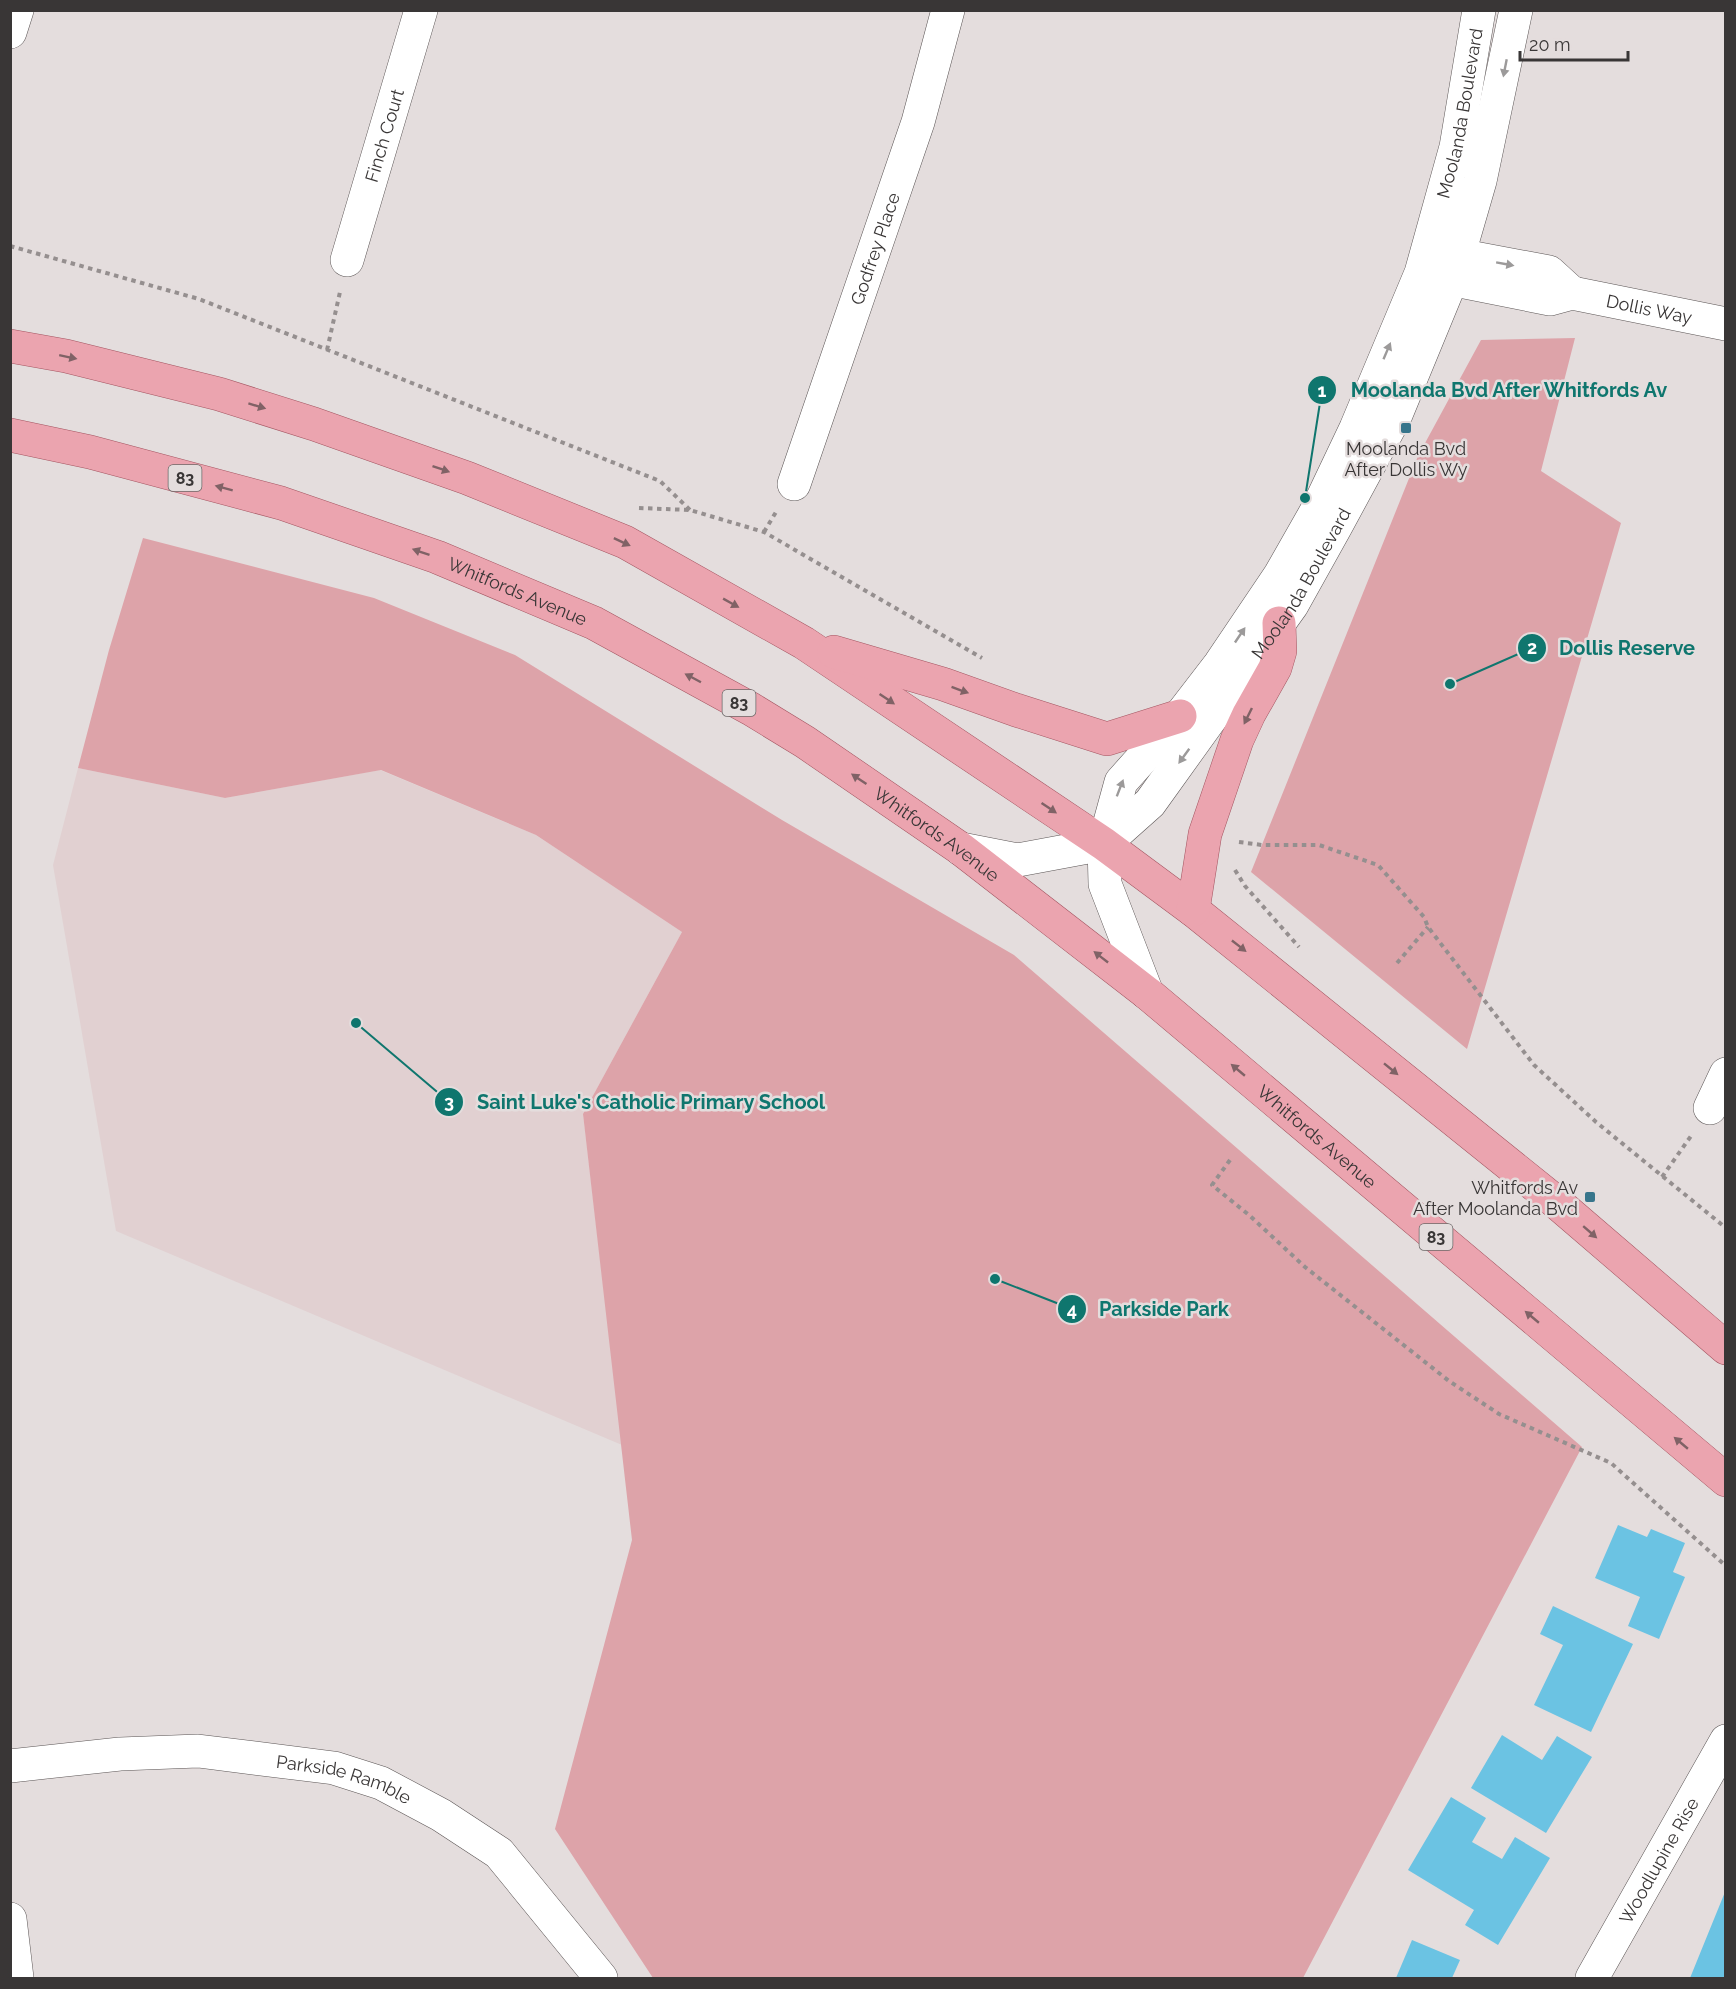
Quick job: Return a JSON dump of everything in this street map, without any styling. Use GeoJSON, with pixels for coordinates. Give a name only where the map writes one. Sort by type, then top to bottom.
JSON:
{"type":"FeatureCollection","features":[{"type":"Feature","properties":{"kind":"main road"},"geometry":{"type":"LineString","coordinates":[[10,346],[66,356],[219,394],[314,424],[467,478],[625,542],[804,644],[1104,844],[1193,910],[1556,1202],[1725,1348]]}},
{"type":"Feature","properties":{"kind":"main road","name":"Whitfords Avenue"},"geometry":{"type":"LineString","coordinates":[[10,435],[90,452],[281,503],[438,557],[594,623],[751,709],[805,742],[961,849],[1147,993],[1725,1480]]}},
{"type":"Feature","properties":{"kind":"main road"},"geometry":{"type":"LineString","coordinates":[[10,460],[90,452]]}},
{"type":"Feature","properties":{"kind":"main road"},"geometry":{"type":"LineString","coordinates":[[1193,910],[1205,834],[1237,740],[1275,668],[1280,651],[1279,623]]}},
{"type":"Feature","properties":{"kind":"main road"},"geometry":{"type":"LineString","coordinates":[[804,644],[943,684],[1107,739],[1180,716]]}},
{"type":"Feature","properties":{"kind":"street"},"geometry":{"type":"LineString","coordinates":[[10,32],[17,10]]}},
{"type":"Feature","properties":{"kind":"street","name":"Finch Court"},"geometry":{"type":"LineString","coordinates":[[346,260],[421,10]]}},
{"type":"Feature","properties":{"kind":"street","name":"Godfrey Place"},"geometry":{"type":"LineString","coordinates":[[794,484],[918,122],[948,10]]}},
{"type":"Feature","properties":{"kind":"street","name":"Moolanda Boulevard"},"geometry":{"type":"LineString","coordinates":[[1104,844],[1150,803],[1292,605],[1395,417],[1439,264],[1479,10]]}},
{"type":"Feature","properties":{"kind":"street","name":"Moolanda Boulevard"},"geometry":{"type":"LineString","coordinates":[[1147,993],[1105,884],[1104,844],[1121,782],[1180,716],[1220,664],[1280,575],[1317,510],[1480,181],[1516,10]]}},
{"type":"Feature","properties":{"kind":"street","name":"Dollis Way"},"geometry":{"type":"LineString","coordinates":[[1439,264],[1549,272],[1572,294],[1725,324]]}},
{"type":"Feature","properties":{"kind":"street"},"geometry":{"type":"LineString","coordinates":[[961,849],[1018,860],[1104,844]]}},
{"type":"Feature","properties":{"kind":"street"},"geometry":{"type":"LineString","coordinates":[[1710,1108],[1725,1074]]}},
{"type":"Feature","properties":{"kind":"street","name":"Woodlupine Rise"},"geometry":{"type":"LineString","coordinates":[[1592,1978],[1725,1741]]}},
{"type":"Feature","properties":{"kind":"street","name":"Parkside Ramble"},"geometry":{"type":"LineString","coordinates":[[10,1766],[120,1754],[198,1751],[334,1768],[381,1784],[441,1815],[498,1853],[601,1978]]}},
{"type":"Feature","properties":{"kind":"street"},"geometry":{"type":"LineString","coordinates":[[10,1918],[17,1978]]}},
{"type":"Feature","properties":{"kind":"path"},"geometry":{"type":"LineString","coordinates":[[10,246],[199,299],[660,481],[690,510]]}},
{"type":"Feature","properties":{"kind":"path"},"geometry":{"type":"LineString","coordinates":[[327,350],[346,260]]}},
{"type":"Feature","properties":{"kind":"path"},"geometry":{"type":"LineString","coordinates":[[1238,842],[1262,845],[1319,845],[1378,865],[1424,917],[1428,927],[1534,1065],[1596,1122],[1725,1228]]}},
{"type":"Feature","properties":{"kind":"path"},"geometry":{"type":"LineString","coordinates":[[1397,963],[1428,927]]}},
{"type":"Feature","properties":{"kind":"path"},"geometry":{"type":"LineString","coordinates":[[1662,1177],[1710,1108]]}},
{"type":"Feature","properties":{"kind":"path"},"geometry":{"type":"LineString","coordinates":[[1230,1160],[1212,1185],[1305,1267],[1449,1381],[1499,1414],[1611,1463],[1725,1566]]}},
{"type":"Feature","properties":{"kind":"shaded area"},"geometry":{"type":"Polygon","coordinates":[[[1575,338],[1541,471],[1621,523],[1467,1049],[1251,872],[1418,456],[1481,340],[1575,338]]]}},
{"type":"Feature","properties":{"kind":"shaded area"},"geometry":{"type":"Polygon","coordinates":[[[143,538],[374,598],[515,655],[782,820],[1014,955],[1582,1447],[1303,1978],[653,1978],[555,1829],[632,1540],[583,1114],[682,932],[536,835],[381,770],[225,798],[78,768],[109,650],[143,538]]]}},
{"type":"Feature","properties":{"kind":"shaded area"},"geometry":{"type":"Polygon","coordinates":[[[78,768],[225,798],[380,770],[536,835],[682,932],[583,1114],[622,1445],[116,1231],[53,865],[78,768]]]}},
{"type":"Feature","properties":{"kind":"building"},"geometry":{"type":"Polygon","coordinates":[[[1618,1525],[1647,1537],[1651,1529],[1685,1543],[1673,1572],[1685,1577],[1659,1639],[1628,1626],[1640,1597],[1595,1578],[1618,1525]]]}},
{"type":"Feature","properties":{"kind":"building"},"geometry":{"type":"Polygon","coordinates":[[[1553,1606],[1633,1644],[1591,1732],[1534,1705],[1563,1645],[1540,1634],[1553,1606]]]}},
{"type":"Feature","properties":{"kind":"building"},"geometry":{"type":"Polygon","coordinates":[[[1502,1735],[1542,1760],[1557,1736],[1592,1757],[1546,1833],[1471,1788],[1502,1735]]]}},
{"type":"Feature","properties":{"kind":"building"},"geometry":{"type":"Polygon","coordinates":[[[1451,1797],[1486,1818],[1472,1842],[1502,1859],[1515,1837],[1550,1858],[1498,1945],[1465,1925],[1474,1910],[1408,1870],[1451,1797]]]}},
{"type":"Feature","properties":{"kind":"building"},"geometry":{"type":"Polygon","coordinates":[[[1725,1892],[1726,1978],[1690,1978],[1725,1892]]]}},
{"type":"Feature","properties":{"kind":"building"},"geometry":{"type":"Polygon","coordinates":[[[1412,1940],[1460,1960],[1452,1978],[1396,1978],[1412,1940]]]}},
{"type":"Feature","properties":{"kind":"place","name":"Moolanda Bvd After Dollis Wy"},"geometry":{"type":"Point","coordinates":[1406,428]}},
{"type":"Feature","properties":{"kind":"place","name":"Moolanda Bvd After Whitfords Av"},"geometry":{"type":"Point","coordinates":[1305,498]}},
{"type":"Feature","properties":{"kind":"place","name":"Dollis Reserve"},"geometry":{"type":"Point","coordinates":[1450,684]}},
{"type":"Feature","properties":{"kind":"place","name":"Saint Luke's Catholic Primary School"},"geometry":{"type":"Point","coordinates":[356,1023]}},
{"type":"Feature","properties":{"kind":"place","name":"Whitfords Av After Moolanda Bvd"},"geometry":{"type":"Point","coordinates":[1590,1197]}},
{"type":"Feature","properties":{"kind":"place","name":"Parkside Park"},"geometry":{"type":"Point","coordinates":[995,1279]}}]}
